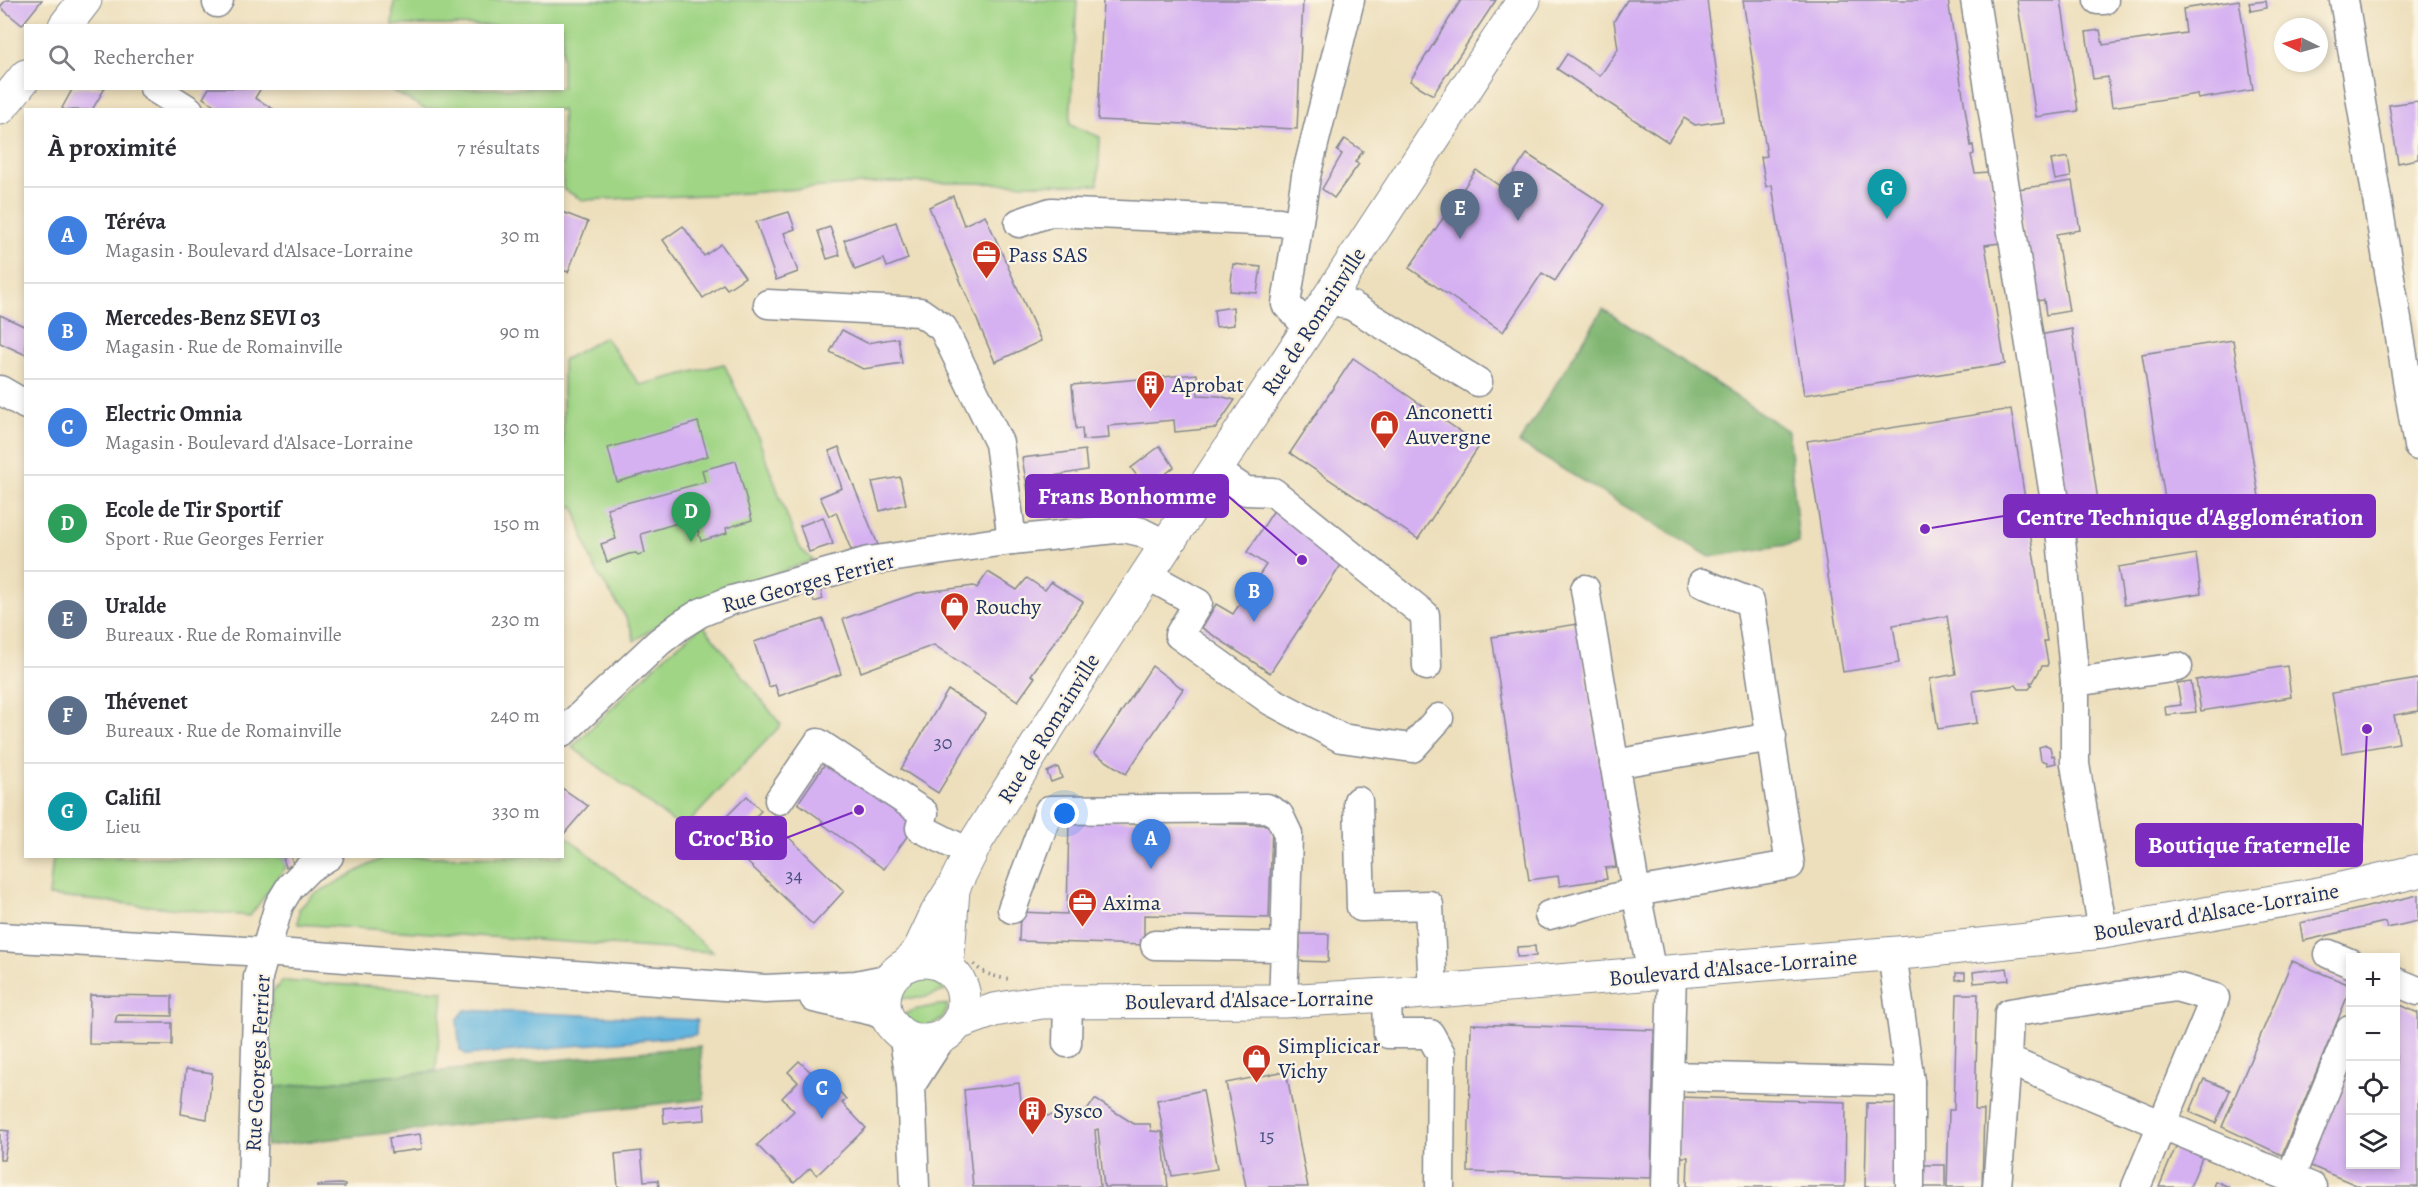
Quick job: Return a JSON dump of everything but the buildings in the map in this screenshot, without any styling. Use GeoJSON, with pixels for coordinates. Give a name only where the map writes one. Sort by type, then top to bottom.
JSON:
{"type":"FeatureCollection","features":[{"type":"Feature","properties":{"kind":"main road"},"geometry":{"type":"LineString","coordinates":[[67,24],[85,0]]}},
{"type":"Feature","properties":{"kind":"main road","name":"Rue de Romainville"},"geometry":{"type":"LineString","coordinates":[[899,972],[920,949],[977,840],[1147,575],[1524,0]]}},
{"type":"Feature","properties":{"kind":"main road"},"geometry":{"type":"LineString","coordinates":[[0,108],[24,78]]}},
{"type":"Feature","properties":{"kind":"main road","name":"Boulevard d'Alsace-Lorraine"},"geometry":{"type":"LineString","coordinates":[[950,1030],[994,1010],[1055,1002],[1283,1001],[1432,992],[1892,953],[2103,932],[2324,893],[2418,871]]}},
{"type":"Feature","properties":{"kind":"main road","name":"Rue de Romainville"},"geometry":{"type":"LineString","coordinates":[[952,962],[953,888]]}},
{"type":"Feature","properties":{"kind":"main road"},"geometry":{"type":"LineString","coordinates":[[927,961],[952,962],[964,1003],[950,1030],[922,1041],[896,1026],[885,998],[899,972],[927,961]]}},
{"type":"Feature","properties":{"kind":"main road","name":"Boulevard d'Alsace-Lorraine"},"geometry":{"type":"LineString","coordinates":[[952,962],[1055,1002]]}},
{"type":"Feature","properties":{"kind":"street"},"geometry":{"type":"LineString","coordinates":[[1309,328],[1286,304],[1306,176],[1350,0]]}},
{"type":"Feature","properties":{"kind":"street"},"geometry":{"type":"LineString","coordinates":[[1974,0],[2061,539],[2075,682],[2075,764],[2103,932]]}},
{"type":"Feature","properties":{"kind":"street"},"geometry":{"type":"LineString","coordinates":[[2098,0],[2104,0]]}},
{"type":"Feature","properties":{"kind":"street"},"geometry":{"type":"LineString","coordinates":[[2344,0],[2418,446]]}},
{"type":"Feature","properties":{"kind":"street"},"geometry":{"type":"LineString","coordinates":[[157,90],[186,108]]}},
{"type":"Feature","properties":{"kind":"street"},"geometry":{"type":"LineString","coordinates":[[1019,223],[1051,212],[1280,222]]}},
{"type":"Feature","properties":{"kind":"street"},"geometry":{"type":"LineString","coordinates":[[1328,299],[1352,306],[1478,382]]}},
{"type":"Feature","properties":{"kind":"street"},"geometry":{"type":"LineString","coordinates":[[768,304],[920,312],[943,328],[999,443],[1012,540]]}},
{"type":"Feature","properties":{"kind":"street"},"geometry":{"type":"LineString","coordinates":[[0,390],[24,404]]}},
{"type":"Feature","properties":{"kind":"street"},"geometry":{"type":"LineString","coordinates":[[1215,470],[1246,491],[1273,492],[1425,615],[1427,666]]}},
{"type":"Feature","properties":{"kind":"street","name":"Rue Georges Ferrier"},"geometry":{"type":"LineString","coordinates":[[564,731],[659,642],[700,613],[729,601],[869,561],[1012,540],[1124,528],[1141,532],[1167,545]]}},
{"type":"Feature","properties":{"kind":"street"},"geometry":{"type":"LineString","coordinates":[[1147,575],[1198,603],[1179,635],[1271,701],[1341,738],[1412,748],[1440,718]]}},
{"type":"Feature","properties":{"kind":"street"},"geometry":{"type":"LineString","coordinates":[[1549,915],[1636,892],[1790,865],[1750,602],[1702,583]]}},
{"type":"Feature","properties":{"kind":"street"},"geometry":{"type":"LineString","coordinates":[[1585,589],[1636,892],[1662,973],[1669,1076],[1666,1187]]}},
{"type":"Feature","properties":{"kind":"street"},"geometry":{"type":"LineString","coordinates":[[2075,682],[2178,667]]}},
{"type":"Feature","properties":{"kind":"street"},"geometry":{"type":"LineString","coordinates":[[1614,764],[1772,737]]}},
{"type":"Feature","properties":{"kind":"street"},"geometry":{"type":"LineString","coordinates":[[779,800],[818,743],[924,813],[920,828],[970,853]]}},
{"type":"Feature","properties":{"kind":"street"},"geometry":{"type":"LineString","coordinates":[[1358,801],[1361,907],[1429,905],[1432,992]]}},
{"type":"Feature","properties":{"kind":"street"},"geometry":{"type":"LineString","coordinates":[[1012,909],[1049,810],[1267,808],[1279,815],[1288,834],[1283,1001]]}},
{"type":"Feature","properties":{"kind":"street","name":"Rue Georges Ferrier"},"geometry":{"type":"LineString","coordinates":[[252,1187],[258,977],[279,904],[290,887],[309,868],[326,858]]}},
{"type":"Feature","properties":{"kind":"street"},"geometry":{"type":"LineString","coordinates":[[0,937],[264,952],[759,989],[864,1008],[896,1026],[911,1085],[915,1187]]}},
{"type":"Feature","properties":{"kind":"street"},"geometry":{"type":"LineString","coordinates":[[1155,945],[1285,947]]}},
{"type":"Feature","properties":{"kind":"street"},"geometry":{"type":"LineString","coordinates":[[1892,953],[1910,1082],[1910,1187]]}},
{"type":"Feature","properties":{"kind":"street"},"geometry":{"type":"LineString","coordinates":[[759,989],[856,985],[899,972]]}},
{"type":"Feature","properties":{"kind":"street"},"geometry":{"type":"LineString","coordinates":[[2400,984],[2418,991]]}},
{"type":"Feature","properties":{"kind":"street"},"geometry":{"type":"LineString","coordinates":[[1997,1187],[2009,1013],[2176,987],[2215,998],[2136,1187]]}},
{"type":"Feature","properties":{"kind":"street"},"geometry":{"type":"LineString","coordinates":[[1387,995],[1388,1034],[1430,1034],[1441,1054],[1440,1187]]}},
{"type":"Feature","properties":{"kind":"street"},"geometry":{"type":"LineString","coordinates":[[1055,1002],[1067,1043]]}},
{"type":"Feature","properties":{"kind":"street"},"geometry":{"type":"LineString","coordinates":[[911,1085],[950,1030]]}},
{"type":"Feature","properties":{"kind":"street"},"geometry":{"type":"LineString","coordinates":[[2007,1060],[2301,1182],[2346,1042]]}},
{"type":"Feature","properties":{"kind":"street"},"geometry":{"type":"LineString","coordinates":[[1669,1076],[1910,1082]]}},
{"type":"Feature","properties":{"kind":"path"},"geometry":{"type":"LineString","coordinates":[[952,962],[970,951],[977,968],[1007,979],[1018,979]]}},
{"type":"Feature","properties":{"kind":"green space"},"geometry":{"type":"Polygon","coordinates":[[[394,0],[1077,0],[1070,125],[1100,137],[1098,185],[889,182],[731,194],[583,200],[564,190],[564,108],[423,108],[391,90],[564,90],[564,24],[392,24],[394,0]]]}},
{"type":"Feature","properties":{"kind":"green space"},"geometry":{"type":"Polygon","coordinates":[[[1603,309],[1788,431],[1799,543],[1710,557],[1519,443],[1603,309]]]}},
{"type":"Feature","properties":{"kind":"green space"},"geometry":{"type":"Polygon","coordinates":[[[605,337],[640,385],[724,364],[756,432],[794,535],[801,549],[813,560],[682,609],[634,641],[629,623],[593,564],[574,506],[564,509],[564,359],[605,337]]]}},
{"type":"Feature","properties":{"kind":"green space"},"geometry":{"type":"Polygon","coordinates":[[[703,625],[781,725],[683,829],[572,747],[665,656],[703,625]]]}},
{"type":"Feature","properties":{"kind":"green space"},"geometry":{"type":"Polygon","coordinates":[[[564,835],[713,952],[298,924],[299,909],[313,895],[382,858],[564,858],[564,835]]]}},
{"type":"Feature","properties":{"kind":"green space"},"geometry":{"type":"Polygon","coordinates":[[[53,858],[283,858],[286,867],[250,916],[49,896],[53,858]]]}},
{"type":"Feature","properties":{"kind":"green space"},"geometry":{"type":"Polygon","coordinates":[[[920,977],[935,980],[945,991],[922,998],[899,998],[905,985],[920,977]]]}},
{"type":"Feature","properties":{"kind":"green space"},"geometry":{"type":"Polygon","coordinates":[[[283,981],[443,991],[436,1071],[268,1088],[272,992],[283,981]]]}},
{"type":"Feature","properties":{"kind":"green space"},"geometry":{"type":"Polygon","coordinates":[[[948,1005],[941,1019],[929,1025],[915,1024],[903,1015],[914,1010],[948,1005]]]}},
{"type":"Feature","properties":{"kind":"green space"},"geometry":{"type":"Polygon","coordinates":[[[700,1046],[704,1099],[266,1146],[268,1088],[700,1046]]]}},
{"type":"Feature","properties":{"kind":"water"},"geometry":{"type":"Polygon","coordinates":[[[465,1010],[697,1020],[696,1035],[467,1055],[460,1050],[457,1020],[465,1010]]]}},
{"type":"Feature","properties":{"kind":"place","name":"Califil"},"geometry":{"type":"Point","coordinates":[1887,219]}},
{"type":"Feature","properties":{"kind":"place","name":"Thévenet"},"geometry":{"type":"Point","coordinates":[1518,221]}},
{"type":"Feature","properties":{"kind":"place","name":"Uralde"},"geometry":{"type":"Point","coordinates":[1460,239]}},
{"type":"Feature","properties":{"kind":"place","name":"Pass SAS"},"geometry":{"type":"Point","coordinates":[987,280]}},
{"type":"Feature","properties":{"kind":"place","name":"Aprobat"},"geometry":{"type":"Point","coordinates":[1151,410]}},
{"type":"Feature","properties":{"kind":"place","name":"Anconetti Auvergne"},"geometry":{"type":"Point","coordinates":[1385,450]}},
{"type":"Feature","properties":{"kind":"place","name":"Centre Technique d'Agglomération"},"geometry":{"type":"Point","coordinates":[1925,529]}},
{"type":"Feature","properties":{"kind":"place","name":"Ecole de Tir Sportif"},"geometry":{"type":"Point","coordinates":[691,542]}},
{"type":"Feature","properties":{"kind":"place","name":"Frans Bonhomme"},"geometry":{"type":"Point","coordinates":[1302,560]}},
{"type":"Feature","properties":{"kind":"place","name":"Mercedes-Benz SEVI 03"},"geometry":{"type":"Point","coordinates":[1254,622]}},
{"type":"Feature","properties":{"kind":"place","name":"Rouchy"},"geometry":{"type":"Point","coordinates":[954,632]}},
{"type":"Feature","properties":{"kind":"place","name":"Boutique fraternelle"},"geometry":{"type":"Point","coordinates":[2367,729]}},
{"type":"Feature","properties":{"kind":"place","name":"Croc'Bio"},"geometry":{"type":"Point","coordinates":[859,810]}},
{"type":"Feature","properties":{"kind":"place","name":"Téréva"},"geometry":{"type":"Point","coordinates":[1151,869]}},
{"type":"Feature","properties":{"kind":"place","name":"Axima"},"geometry":{"type":"Point","coordinates":[1082,928]}},
{"type":"Feature","properties":{"kind":"place","name":"Simplicicar Vichy"},"geometry":{"type":"Point","coordinates":[1257,1084]}},
{"type":"Feature","properties":{"kind":"place","name":"Electric Omnia"},"geometry":{"type":"Point","coordinates":[822,1119]}},
{"type":"Feature","properties":{"kind":"place","name":"Sysco"},"geometry":{"type":"Point","coordinates":[1032,1136]}}]}
